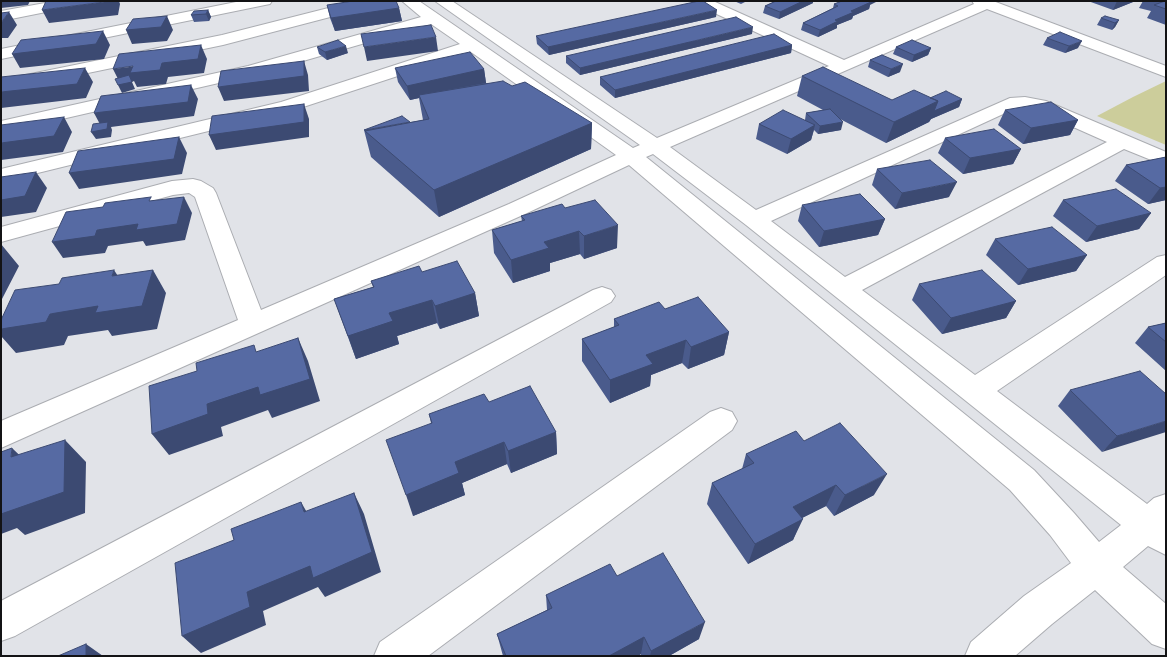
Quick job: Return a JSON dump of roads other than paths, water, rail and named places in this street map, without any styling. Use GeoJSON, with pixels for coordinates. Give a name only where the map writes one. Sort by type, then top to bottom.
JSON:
{"type":"FeatureCollection","features":[{"type":"Feature","properties":{"kind":"street"},"geometry":{"type":"LineString","coordinates":[[1,16],[82,1]]}},
{"type":"Feature","properties":{"kind":"street"},"geometry":{"type":"LineString","coordinates":[[1,45],[224,1]]}},
{"type":"Feature","properties":{"kind":"street"},"geometry":{"type":"LineString","coordinates":[[1,54],[265,1]]}},
{"type":"Feature","properties":{"kind":"street"},"geometry":{"type":"LineString","coordinates":[[271,1],[288,23]]}},
{"type":"Feature","properties":{"kind":"street"},"geometry":{"type":"LineString","coordinates":[[1,86],[223,40],[375,1]]}},
{"type":"Feature","properties":{"kind":"street"},"geometry":{"type":"LineString","coordinates":[[409,1],[438,9],[469,35],[631,156],[1022,480],[1062,524],[1096,567],[1166,630]]}},
{"type":"Feature","properties":{"kind":"street"},"geometry":{"type":"LineString","coordinates":[[700,1],[848,62]]}},
{"type":"Feature","properties":{"kind":"street"},"geometry":{"type":"LineString","coordinates":[[720,1],[848,62]]}},
{"type":"Feature","properties":{"kind":"street"},"geometry":{"type":"LineString","coordinates":[[1,435],[517,209],[631,156],[745,109],[983,2],[1166,72]]}},
{"type":"Feature","properties":{"kind":"street"},"geometry":{"type":"LineString","coordinates":[[1,128],[252,70],[438,9]]}},
{"type":"Feature","properties":{"kind":"street"},"geometry":{"type":"LineString","coordinates":[[469,35],[655,146],[844,289],[974,391],[1160,525],[1096,567],[1038,610],[985,656]]}},
{"type":"Feature","properties":{"kind":"street"},"geometry":{"type":"LineString","coordinates":[[1,176],[288,106],[469,35]]}},
{"type":"Feature","properties":{"kind":"street"},"geometry":{"type":"LineString","coordinates":[[754,220],[1010,104],[1039,105],[1166,160]]}},
{"type":"Feature","properties":{"kind":"street"},"geometry":{"type":"LineString","coordinates":[[844,289],[1021,194],[1123,142]]}},
{"type":"Feature","properties":{"kind":"street"},"geometry":{"type":"LineString","coordinates":[[1,235],[172,188],[193,186],[205,193],[253,325]]}},
{"type":"Feature","properties":{"kind":"street"},"geometry":{"type":"LineString","coordinates":[[974,391],[1166,263]]}},
{"type":"Feature","properties":{"kind":"street"},"geometry":{"type":"LineString","coordinates":[[1,622],[602,296]]}},
{"type":"Feature","properties":{"kind":"street"},"geometry":{"type":"LineString","coordinates":[[394,656],[721,421]]}}]}
